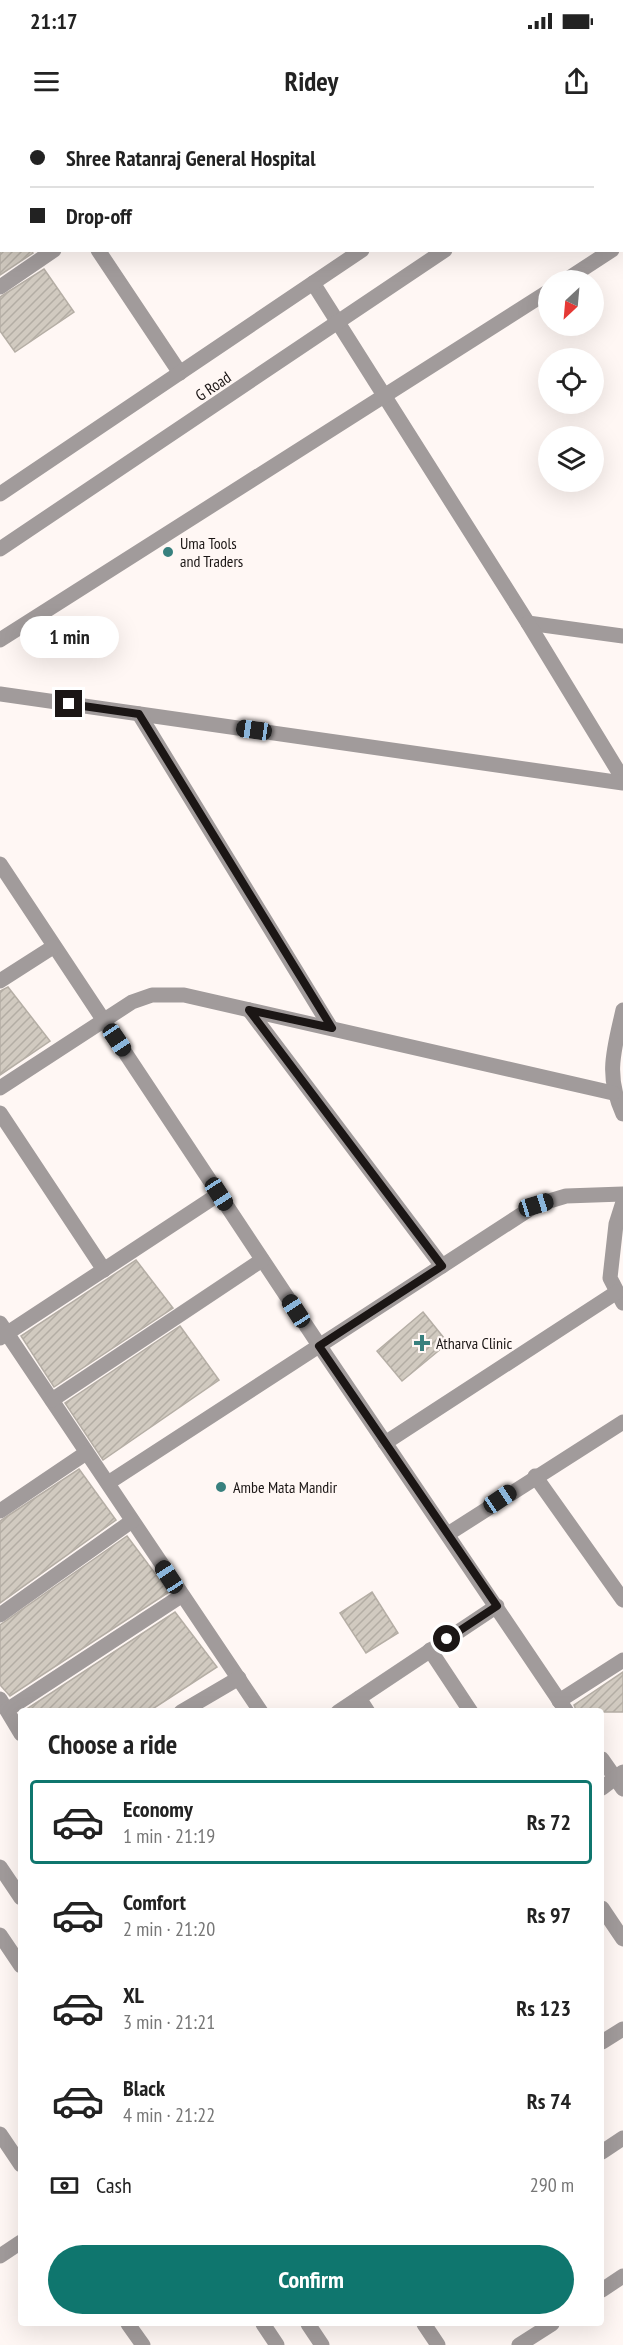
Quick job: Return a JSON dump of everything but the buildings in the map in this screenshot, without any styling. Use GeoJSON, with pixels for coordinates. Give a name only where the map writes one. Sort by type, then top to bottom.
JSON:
{"type":"FeatureCollection","features":[{"type":"Feature","properties":{"kind":"street"},"geometry":{"type":"LineString","coordinates":[[0,287],[51,252]]}},
{"type":"Feature","properties":{"kind":"street"},"geometry":{"type":"LineString","coordinates":[[99,252],[180,373]]}},
{"type":"Feature","properties":{"kind":"street","name":"G Road"},"geometry":{"type":"LineString","coordinates":[[0,494],[359,252]]}},
{"type":"Feature","properties":{"kind":"street","name":"G Road"},"geometry":{"type":"LineString","coordinates":[[0,549],[442,252]]}},
{"type":"Feature","properties":{"kind":"street"},"geometry":{"type":"LineString","coordinates":[[581,270],[609,252]]}},
{"type":"Feature","properties":{"kind":"street"},"geometry":{"type":"LineString","coordinates":[[313,284],[528,623],[623,781]]}},
{"type":"Feature","properties":{"kind":"street"},"geometry":{"type":"LineString","coordinates":[[0,640],[538,298]]}},
{"type":"Feature","properties":{"kind":"street"},"geometry":{"type":"LineString","coordinates":[[528,623],[623,636]]}},
{"type":"Feature","properties":{"kind":"street"},"geometry":{"type":"LineString","coordinates":[[0,694],[623,781]]}},
{"type":"Feature","properties":{"kind":"street"},"geometry":{"type":"LineString","coordinates":[[139,714],[332,1028]]}},
{"type":"Feature","properties":{"kind":"street"},"geometry":{"type":"LineString","coordinates":[[1,869],[319,1346],[563,1706],[623,1660]]}},
{"type":"Feature","properties":{"kind":"street"},"geometry":{"type":"LineString","coordinates":[[0,981],[53,947]]}},
{"type":"Feature","properties":{"kind":"street"},"geometry":{"type":"LineString","coordinates":[[0,1088],[132,1002],[152,995],[184,995],[613,1093]]}},
{"type":"Feature","properties":{"kind":"street"},"geometry":{"type":"LineString","coordinates":[[249,1010],[442,1266]]}},
{"type":"Feature","properties":{"kind":"street"},"geometry":{"type":"LineString","coordinates":[[623,1010],[612,1058],[613,1093],[623,1114]]}},
{"type":"Feature","properties":{"kind":"street"},"geometry":{"type":"LineString","coordinates":[[0,1113],[104,1270]]}},
{"type":"Feature","properties":{"kind":"street"},"geometry":{"type":"LineString","coordinates":[[219,1194],[104,1270],[2,1332],[52,1400],[181,1596],[258,1708]]}},
{"type":"Feature","properties":{"kind":"street"},"geometry":{"type":"LineString","coordinates":[[108,1483],[536,1205],[566,1196],[623,1194]]}},
{"type":"Feature","properties":{"kind":"street"},"geometry":{"type":"LineString","coordinates":[[385,1443],[620,1297],[610,1278],[616,1224],[623,1202]]}},
{"type":"Feature","properties":{"kind":"street"},"geometry":{"type":"LineString","coordinates":[[52,1400],[262,1260]]}},
{"type":"Feature","properties":{"kind":"street"},"geometry":{"type":"LineString","coordinates":[[448,1534],[535,1476],[623,1422]]}},
{"type":"Feature","properties":{"kind":"street"},"geometry":{"type":"LineString","coordinates":[[0,1511],[86,1453]]}},
{"type":"Feature","properties":{"kind":"street"},"geometry":{"type":"LineString","coordinates":[[535,1476],[623,1600]]}},
{"type":"Feature","properties":{"kind":"street"},"geometry":{"type":"LineString","coordinates":[[0,1615],[132,1521]]}},
{"type":"Feature","properties":{"kind":"street"},"geometry":{"type":"LineString","coordinates":[[18,1729],[4,1704],[181,1596]]}},
{"type":"Feature","properties":{"kind":"street"},"geometry":{"type":"LineString","coordinates":[[344,1708],[497,1606]]}},
{"type":"Feature","properties":{"kind":"street"},"geometry":{"type":"LineString","coordinates":[[430,1650],[468,1708]]}},
{"type":"Feature","properties":{"kind":"street"},"geometry":{"type":"LineString","coordinates":[[188,1708],[239,1678]]}},
{"type":"Feature","properties":{"kind":"street"},"geometry":{"type":"LineString","coordinates":[[359,1698],[365,1708]]}},
{"type":"Feature","properties":{"kind":"street"},"geometry":{"type":"LineString","coordinates":[[604,1761],[620,1780],[604,1787]]}},
{"type":"Feature","properties":{"kind":"street"},"geometry":{"type":"LineString","coordinates":[[0,1867],[18,1894]]}},
{"type":"Feature","properties":{"kind":"street"},"geometry":{"type":"LineString","coordinates":[[604,1911],[623,1939]]}},
{"type":"Feature","properties":{"kind":"street"},"geometry":{"type":"LineString","coordinates":[[0,1935],[18,1962]]}},
{"type":"Feature","properties":{"kind":"street"},"geometry":{"type":"LineString","coordinates":[[604,2041],[623,2030]]}},
{"type":"Feature","properties":{"kind":"street"},"geometry":{"type":"LineString","coordinates":[[0,2134],[18,2161]]}},
{"type":"Feature","properties":{"kind":"street"},"geometry":{"type":"LineString","coordinates":[[604,2151],[623,2138]]}},
{"type":"Feature","properties":{"kind":"street"},"geometry":{"type":"LineString","coordinates":[[0,2256],[18,2244]]}},
{"type":"Feature","properties":{"kind":"street"},"geometry":{"type":"LineString","coordinates":[[604,2289],[623,2276]]}},
{"type":"Feature","properties":{"kind":"street"},"geometry":{"type":"LineString","coordinates":[[130,2326],[143,2345]]}},
{"type":"Feature","properties":{"kind":"street"},"geometry":{"type":"LineString","coordinates":[[263,2326],[277,2345]]}},
{"type":"Feature","properties":{"kind":"street"},"geometry":{"type":"LineString","coordinates":[[309,2326],[322,2345]]}},
{"type":"Feature","properties":{"kind":"street"},"geometry":{"type":"LineString","coordinates":[[425,2326],[438,2345]]}},
{"type":"Feature","properties":{"kind":"street"},"geometry":{"type":"LineString","coordinates":[[519,2345],[549,2326]]}},
{"type":"Feature","properties":{"kind":"place","name":"Uma Tools and Traders"},"geometry":{"type":"Point","coordinates":[168,552]}},
{"type":"Feature","properties":{"kind":"place","name":"Atharva Clinic"},"geometry":{"type":"Point","coordinates":[422,1343]}},
{"type":"Feature","properties":{"kind":"place","name":"Ambe Mata Mandir"},"geometry":{"type":"Point","coordinates":[221,1487]}},
{"type":"Feature","properties":{"kind":"route"},"geometry":{"type":"LineString","coordinates":[[69,704],[139,714],[332,1028],[249,1010],[442,1266],[319,1346],[497,1606],[447,1639]]}}]}
